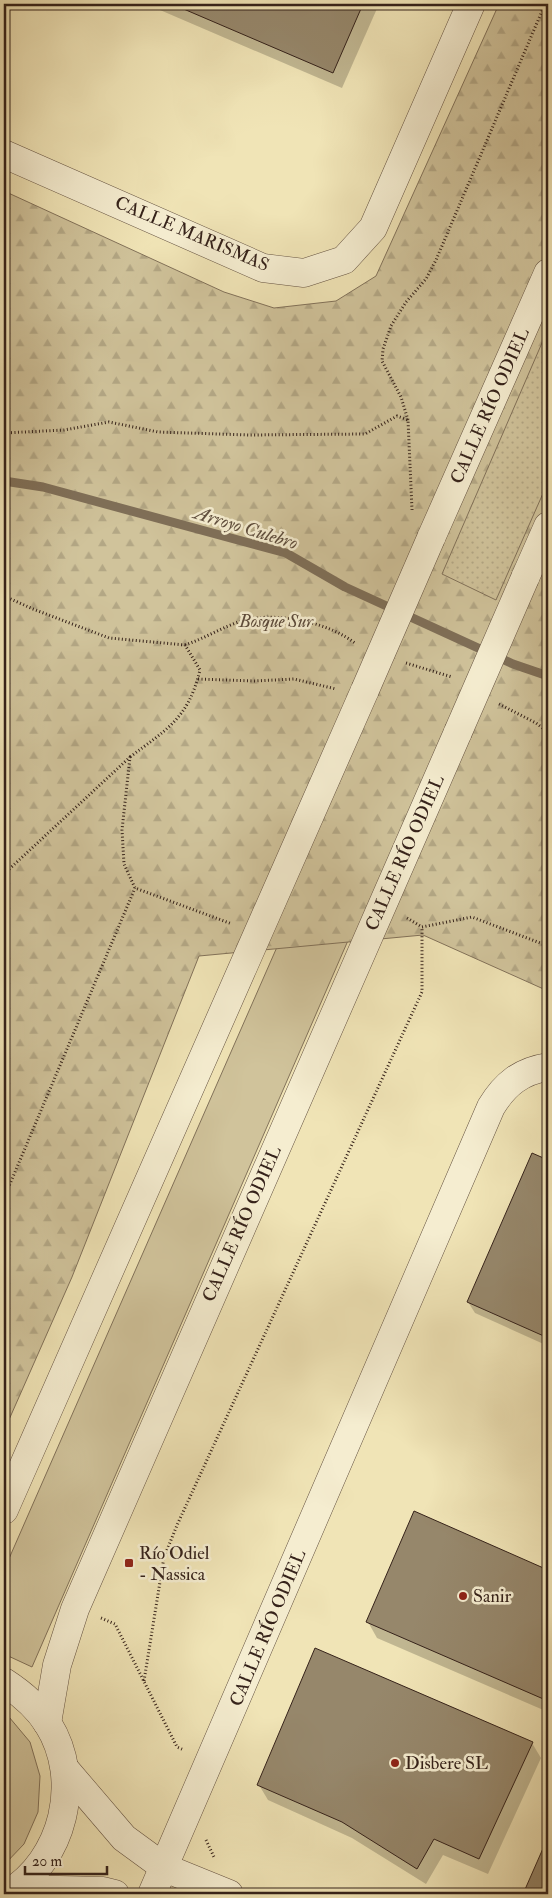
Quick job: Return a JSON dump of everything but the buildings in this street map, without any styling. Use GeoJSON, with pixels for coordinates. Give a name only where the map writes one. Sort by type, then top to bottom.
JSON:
{"type":"FeatureCollection","features":[{"type":"Feature","properties":{"kind":"street","name":"CALLE MARISMAS"},"geometry":{"type":"LineString","coordinates":[[4,154],[263,268],[304,273],[344,260],[373,228],[471,4]]}},
{"type":"Feature","properties":{"kind":"street","name":"CALLE RÍO ODIEL"},"geometry":{"type":"LineString","coordinates":[[363,695],[548,273]]}},
{"type":"Feature","properties":{"kind":"street","name":"CALLE RÍO ODIEL"},"geometry":{"type":"LineString","coordinates":[[47,1723],[57,1665],[75,1609],[548,526]]}},
{"type":"Feature","properties":{"kind":"street"},"geometry":{"type":"LineString","coordinates":[[4,1510],[363,695]]}},
{"type":"Feature","properties":{"kind":"street","name":"CALLE RÍO ODIEL"},"geometry":{"type":"LineString","coordinates":[[152,1894],[165,1868],[491,1107],[501,1091],[513,1079],[538,1069]]}},
{"type":"Feature","properties":{"kind":"street"},"geometry":{"type":"LineString","coordinates":[[4,1682],[23,1694],[47,1723],[58,1745],[65,1769],[66,1802],[57,1836],[40,1866],[11,1892]]}},
{"type":"Feature","properties":{"kind":"street"},"geometry":{"type":"LineString","coordinates":[[65,1769],[124,1838],[165,1868],[229,1894]]}},
{"type":"Feature","properties":{"kind":"street"},"geometry":{"type":"LineString","coordinates":[[11,1892],[103,1891],[115,1894]]}},
{"type":"Feature","properties":{"kind":"path"},"geometry":{"type":"LineString","coordinates":[[431,538],[419,526],[411,507],[408,420],[401,397],[389,379],[382,361],[383,349],[391,326],[406,302],[426,279],[436,260],[545,4]]}},
{"type":"Feature","properties":{"kind":"path"},"geometry":{"type":"LineString","coordinates":[[4,433],[64,430],[109,422],[158,432],[249,435],[365,434],[397,416],[408,420]]}},
{"type":"Feature","properties":{"kind":"path"},"geometry":{"type":"LineString","coordinates":[[4,596],[42,613],[109,638],[184,645],[200,670],[195,690],[185,711],[166,730],[130,757],[4,874]]}},
{"type":"Feature","properties":{"kind":"path"},"geometry":{"type":"LineString","coordinates":[[198,679],[240,681],[302,680],[363,695]]}},
{"type":"Feature","properties":{"kind":"path"},"geometry":{"type":"LineString","coordinates":[[130,757],[122,830],[124,864],[135,888],[258,934]]}},
{"type":"Feature","properties":{"kind":"path"},"geometry":{"type":"LineString","coordinates":[[4,1198],[135,888]]}},
{"type":"Feature","properties":{"kind":"path"},"geometry":{"type":"LineString","coordinates":[[382,903],[422,927],[472,917],[548,946]]}},
{"type":"Feature","properties":{"kind":"path"},"geometry":{"type":"LineString","coordinates":[[144,1681],[164,1557],[422,992],[422,927]]}},
{"type":"Feature","properties":{"kind":"path"},"geometry":{"type":"LineString","coordinates":[[75,1609],[115,1624],[177,1747],[210,1761]]}},
{"type":"Feature","properties":{"kind":"path"},"geometry":{"type":"LineString","coordinates":[[204,1834],[210,1852],[215,1859]]}},
{"type":"Feature","properties":{"kind":"green space","name":"Bosque Sur"},"geometry":{"type":"Polygon","coordinates":[[[499,4],[548,4],[548,991],[423,935],[199,956],[72,1277],[4,1431],[4,191],[224,292],[274,308],[336,301],[376,276],[499,4]]]}},
{"type":"Feature","properties":{"kind":"green space"},"geometry":{"type":"Polygon","coordinates":[[[548,329],[548,482],[496,600],[442,574],[548,329]]]}},
{"type":"Feature","properties":{"kind":"green space"},"geometry":{"type":"Polygon","coordinates":[[[394,680],[450,706],[32,1667],[4,1654],[4,1570],[394,680]]]}},
{"type":"Feature","properties":{"kind":"green space"},"geometry":{"type":"Polygon","coordinates":[[[4,1711],[30,1742],[40,1776],[38,1812],[24,1844],[4,1865],[4,1711]]]}},
{"type":"Feature","properties":{"kind":"waterway","name":"Arroyo Culebro"},"geometry":{"type":"LineString","coordinates":[[4,481],[43,487],[286,553],[345,587],[513,664],[548,676]]}},
{"type":"Feature","properties":{"kind":"place","name":"Río Odiel - Nassica"},"geometry":{"type":"Point","coordinates":[129,1563]}},
{"type":"Feature","properties":{"kind":"place","name":"Sanir"},"geometry":{"type":"Point","coordinates":[463,1596]}},
{"type":"Feature","properties":{"kind":"place","name":"Disbere SL"},"geometry":{"type":"Point","coordinates":[395,1763]}}]}
